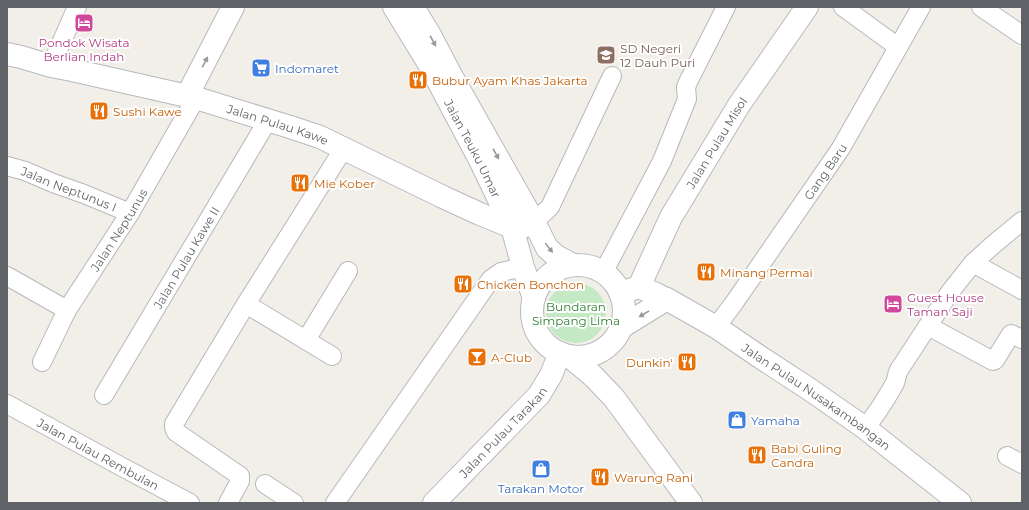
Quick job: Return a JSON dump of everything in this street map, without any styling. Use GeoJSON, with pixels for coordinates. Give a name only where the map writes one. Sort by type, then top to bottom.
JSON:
{"type":"FeatureCollection","features":[{"type":"Feature","properties":{"kind":"street"},"geometry":{"type":"LineString","coordinates":[[51,66],[76,7]]}},
{"type":"Feature","properties":{"kind":"street"},"geometry":{"type":"LineString","coordinates":[[191,97],[234,7]]}},
{"type":"Feature","properties":{"kind":"street","name":"Jalan Teuku Umar"},"geometry":{"type":"LineString","coordinates":[[394,7],[444,91],[480,160],[512,227],[523,267],[534,298]]}},
{"type":"Feature","properties":{"kind":"street","name":"Jalan Teuku Umar"},"geometry":{"type":"LineString","coordinates":[[413,7],[534,222],[547,248],[556,256],[573,265]]}},
{"type":"Feature","properties":{"kind":"street"},"geometry":{"type":"LineString","coordinates":[[603,273],[662,161],[687,99],[686,87],[726,7]]}},
{"type":"Feature","properties":{"kind":"street","name":"Jalan Pulau Misol"},"geometry":{"type":"LineString","coordinates":[[630,290],[671,217],[739,105],[807,7]]}},
{"type":"Feature","properties":{"kind":"street"},"geometry":{"type":"LineString","coordinates":[[843,7],[898,47]]}},
{"type":"Feature","properties":{"kind":"street","name":"Gang Baru"},"geometry":{"type":"LineString","coordinates":[[716,327],[841,148],[921,7]]}},
{"type":"Feature","properties":{"kind":"street"},"geometry":{"type":"LineString","coordinates":[[981,7],[1021,33]]}},
{"type":"Feature","properties":{"kind":"street","name":"Jalan Pulau Kawe"},"geometry":{"type":"LineString","coordinates":[[7,54],[51,66],[191,97],[320,137],[443,197],[512,227]]}},
{"type":"Feature","properties":{"kind":"street"},"geometry":{"type":"LineString","coordinates":[[512,227],[526,226],[534,222],[550,207],[612,76]]}},
{"type":"Feature","properties":{"kind":"street","name":"Jalan Neptunus"},"geometry":{"type":"LineString","coordinates":[[42,362],[67,310],[130,213],[191,97]]}},
{"type":"Feature","properties":{"kind":"street","name":"Jalan Pulau Kawe II"},"geometry":{"type":"LineString","coordinates":[[104,396],[268,120]]}},
{"type":"Feature","properties":{"kind":"street"},"geometry":{"type":"LineString","coordinates":[[228,503],[240,481],[240,476],[176,432],[174,424],[246,304],[344,148]]}},
{"type":"Feature","properties":{"kind":"street","name":"Jalan Neptunus I"},"geometry":{"type":"LineString","coordinates":[[7,166],[84,194],[130,213]]}},
{"type":"Feature","properties":{"kind":"street"},"geometry":{"type":"LineString","coordinates":[[865,428],[881,408],[895,383],[896,374],[950,292],[973,263],[1022,221]]}},
{"type":"Feature","properties":{"kind":"street"},"geometry":{"type":"LineString","coordinates":[[973,263],[1022,290]]}},
{"type":"Feature","properties":{"kind":"street"},"geometry":{"type":"LineString","coordinates":[[565,355],[581,357],[593,354],[603,349],[610,343],[620,328],[623,316],[623,304],[630,290],[613,282],[603,273],[589,266],[573,265],[560,268],[548,276],[539,286],[534,298],[532,309],[536,331],[550,348],[565,355],[593,376],[614,398],[691,503]]}},
{"type":"Feature","properties":{"kind":"street"},"geometry":{"type":"LineString","coordinates":[[335,503],[491,279],[501,272],[523,267]]}},
{"type":"Feature","properties":{"kind":"street"},"geometry":{"type":"LineString","coordinates":[[306,340],[348,271]]}},
{"type":"Feature","properties":{"kind":"street"},"geometry":{"type":"LineString","coordinates":[[7,276],[67,310]]}},
{"type":"Feature","properties":{"kind":"street","name":"Jalan Pulau Nusakambangan"},"geometry":{"type":"LineString","coordinates":[[630,290],[667,299],[716,327],[865,428],[960,503]]}},
{"type":"Feature","properties":{"kind":"street"},"geometry":{"type":"LineString","coordinates":[[620,328],[667,299]]}},
{"type":"Feature","properties":{"kind":"street"},"geometry":{"type":"LineString","coordinates":[[246,304],[332,356]]}},
{"type":"Feature","properties":{"kind":"street"},"geometry":{"type":"LineString","coordinates":[[928,326],[993,361],[1011,334],[1022,339]]}},
{"type":"Feature","properties":{"kind":"street"},"geometry":{"type":"LineString","coordinates":[[603,349],[606,371],[614,398]]}},
{"type":"Feature","properties":{"kind":"street","name":"Jalan Pulau Tarakan"},"geometry":{"type":"LineString","coordinates":[[434,503],[539,395],[565,355]]}},
{"type":"Feature","properties":{"kind":"street","name":"Jalan Pulau Rembulan"},"geometry":{"type":"LineString","coordinates":[[7,404],[190,503]]}},
{"type":"Feature","properties":{"kind":"street"},"geometry":{"type":"LineString","coordinates":[[265,484],[294,503]]}},
{"type":"Feature","properties":{"kind":"green space","name":"Bundaran Simpang Lima"},"geometry":{"type":"Polygon","coordinates":[[[576,283],[592,288],[597,292],[601,297],[606,313],[601,329],[597,334],[592,338],[576,343],[560,338],[555,334],[551,329],[546,313],[551,297],[555,292],[560,288],[576,283]]]}},
{"type":"Feature","properties":{"kind":"place","name":"Pondok Wisata Berlian Indah"},"geometry":{"type":"Point","coordinates":[84,23]}},
{"type":"Feature","properties":{"kind":"place","name":"SD Negeri 12 Dauh Puri"},"geometry":{"type":"Point","coordinates":[606,55]}},
{"type":"Feature","properties":{"kind":"place","name":"Indomaret"},"geometry":{"type":"Point","coordinates":[261,68]}},
{"type":"Feature","properties":{"kind":"place","name":"Bubur Ayam Khas Jakarta"},"geometry":{"type":"Point","coordinates":[418,80]}},
{"type":"Feature","properties":{"kind":"place","name":"Sushi Kawe"},"geometry":{"type":"Point","coordinates":[99,111]}},
{"type":"Feature","properties":{"kind":"place","name":"Mie Kober"},"geometry":{"type":"Point","coordinates":[300,183]}},
{"type":"Feature","properties":{"kind":"place","name":"Minang Permai"},"geometry":{"type":"Point","coordinates":[706,272]}},
{"type":"Feature","properties":{"kind":"place","name":"Chicken Bonchon"},"geometry":{"type":"Point","coordinates":[463,284]}},
{"type":"Feature","properties":{"kind":"place","name":"Guest House Taman Saji"},"geometry":{"type":"Point","coordinates":[893,304]}},
{"type":"Feature","properties":{"kind":"place","name":"A-Club"},"geometry":{"type":"Point","coordinates":[477,357]}},
{"type":"Feature","properties":{"kind":"place","name":"Dunkin'"},"geometry":{"type":"Point","coordinates":[687,362]}},
{"type":"Feature","properties":{"kind":"place","name":"Yamaha"},"geometry":{"type":"Point","coordinates":[737,420]}},
{"type":"Feature","properties":{"kind":"place","name":"Babi Guling Candra"},"geometry":{"type":"Point","coordinates":[757,455]}},
{"type":"Feature","properties":{"kind":"place","name":"Tarakan Motor"},"geometry":{"type":"Point","coordinates":[541,469]}},
{"type":"Feature","properties":{"kind":"place","name":"Warung Rani"},"geometry":{"type":"Point","coordinates":[600,477]}}]}
